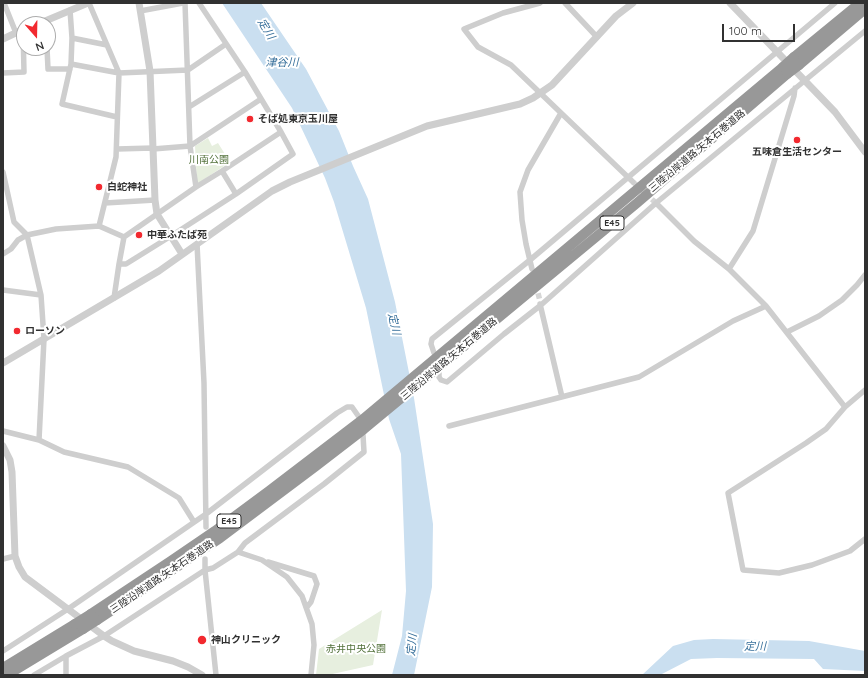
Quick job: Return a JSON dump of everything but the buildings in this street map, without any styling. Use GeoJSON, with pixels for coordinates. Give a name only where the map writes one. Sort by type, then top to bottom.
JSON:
{"type":"FeatureCollection","features":[{"type":"Feature","properties":{"kind":"highway","name":"三陸沿岸道路;矢本石巻道路"},"geometry":{"type":"LineString","coordinates":[[797,61],[860,3]]}},
{"type":"Feature","properties":{"kind":"highway","name":"三陸沿岸道路;矢本石巻道路"},"geometry":{"type":"LineString","coordinates":[[3,668],[94,617],[362,425],[637,203],[785,71],[865,9]]}},
{"type":"Feature","properties":{"kind":"highway","name":"三陸沿岸道路;矢本石巻道路"},"geometry":{"type":"LineString","coordinates":[[7,675],[79,626]]}},
{"type":"Feature","properties":{"kind":"street"},"geometry":{"type":"LineString","coordinates":[[4,3],[16,23]]}},
{"type":"Feature","properties":{"kind":"street"},"geometry":{"type":"LineString","coordinates":[[56,17],[89,3],[119,73],[116,157],[99,226]]}},
{"type":"Feature","properties":{"kind":"street"},"geometry":{"type":"LineString","coordinates":[[139,3],[150,71],[155,200],[157,214],[182,254]]}},
{"type":"Feature","properties":{"kind":"street"},"geometry":{"type":"LineString","coordinates":[[140,11],[184,3],[190,146],[196,187]]}},
{"type":"Feature","properties":{"kind":"street"},"geometry":{"type":"LineString","coordinates":[[119,264],[126,264],[171,236],[236,194],[292,154],[281,132],[261,99],[199,3]]}},
{"type":"Feature","properties":{"kind":"street"},"geometry":{"type":"LineString","coordinates":[[540,3],[503,14],[464,29],[478,47],[511,65],[542,93],[632,182]]}},
{"type":"Feature","properties":{"kind":"street"},"geometry":{"type":"LineString","coordinates":[[565,3],[597,37]]}},
{"type":"Feature","properties":{"kind":"street"},"geometry":{"type":"LineString","coordinates":[[3,364],[159,271],[272,191],[317,170],[427,126],[520,104],[542,93],[552,85],[616,16],[633,3]]}},
{"type":"Feature","properties":{"kind":"street"},"geometry":{"type":"LineString","coordinates":[[730,3],[805,79],[835,112],[865,152]]}},
{"type":"Feature","properties":{"kind":"street"},"geometry":{"type":"LineString","coordinates":[[835,3],[530,260],[432,338],[431,344],[435,365],[441,380],[447,382],[656,203],[865,31]]}},
{"type":"Feature","properties":{"kind":"street"},"geometry":{"type":"LineString","coordinates":[[70,10],[72,38],[70,66],[62,104],[117,117]]}},
{"type":"Feature","properties":{"kind":"street"},"geometry":{"type":"LineString","coordinates":[[3,39],[16,33]]}},
{"type":"Feature","properties":{"kind":"street"},"geometry":{"type":"LineString","coordinates":[[72,38],[107,45]]}},
{"type":"Feature","properties":{"kind":"street"},"geometry":{"type":"LineString","coordinates":[[47,56],[48,69],[70,66],[119,73],[188,70],[226,44]]}},
{"type":"Feature","properties":{"kind":"street"},"geometry":{"type":"LineString","coordinates":[[3,73],[24,72],[23,56]]}},
{"type":"Feature","properties":{"kind":"street"},"geometry":{"type":"LineString","coordinates":[[189,107],[244,72]]}},
{"type":"Feature","properties":{"kind":"street"},"geometry":{"type":"LineString","coordinates":[[729,269],[753,231],[795,88]]}},
{"type":"Feature","properties":{"kind":"street"},"geometry":{"type":"LineString","coordinates":[[117,149],[190,146],[261,99]]}},
{"type":"Feature","properties":{"kind":"street"},"geometry":{"type":"LineString","coordinates":[[532,269],[522,220],[520,192],[528,170],[561,113]]}},
{"type":"Feature","properties":{"kind":"street"},"geometry":{"type":"LineString","coordinates":[[114,298],[124,237],[196,187],[281,132]]}},
{"type":"Feature","properties":{"kind":"street"},"geometry":{"type":"LineString","coordinates":[[222,171],[236,194]]}},
{"type":"Feature","properties":{"kind":"street"},"geometry":{"type":"LineString","coordinates":[[3,172],[6,198],[14,222],[27,235],[41,295],[44,339],[39,440]]}},
{"type":"Feature","properties":{"kind":"street"},"geometry":{"type":"LineString","coordinates":[[105,203],[155,200]]}},
{"type":"Feature","properties":{"kind":"street"},"geometry":{"type":"LineString","coordinates":[[656,203],[694,241],[729,269],[766,306],[846,407]]}},
{"type":"Feature","properties":{"kind":"street"},"geometry":{"type":"LineString","coordinates":[[3,254],[18,240],[27,235],[56,229],[99,226],[124,237]]}},
{"type":"Feature","properties":{"kind":"street"},"geometry":{"type":"LineString","coordinates":[[197,244],[204,383],[206,527]]}},
{"type":"Feature","properties":{"kind":"street"},"geometry":{"type":"LineString","coordinates":[[787,332],[819,316],[838,303],[865,275]]}},
{"type":"Feature","properties":{"kind":"street"},"geometry":{"type":"LineString","coordinates":[[3,290],[41,295]]}},
{"type":"Feature","properties":{"kind":"street"},"geometry":{"type":"LineString","coordinates":[[540,303],[562,397]]}},
{"type":"Feature","properties":{"kind":"street"},"geometry":{"type":"LineString","coordinates":[[449,426],[639,377],[733,321],[766,306]]}},
{"type":"Feature","properties":{"kind":"street"},"geometry":{"type":"LineString","coordinates":[[865,390],[846,407],[826,429],[728,493],[743,570],[779,573],[812,565],[850,551],[865,539]]}},
{"type":"Feature","properties":{"kind":"street"},"geometry":{"type":"LineString","coordinates":[[3,651],[68,609],[206,514],[337,413],[347,407],[352,407],[362,425],[364,452],[324,484],[245,542],[238,552],[213,568],[205,570],[104,636],[34,675]]}},
{"type":"Feature","properties":{"kind":"street"},"geometry":{"type":"LineString","coordinates":[[3,431],[39,440],[64,452],[120,464],[134,470],[179,498],[194,522]]}},
{"type":"Feature","properties":{"kind":"street"},"geometry":{"type":"LineString","coordinates":[[3,446],[10,460],[12,472],[15,556],[25,577],[104,636],[134,651],[174,661],[202,675]]}},
{"type":"Feature","properties":{"kind":"street"},"geometry":{"type":"LineString","coordinates":[[238,552],[314,576],[316,584],[311,602],[307,607]]}},
{"type":"Feature","properties":{"kind":"street"},"geometry":{"type":"LineString","coordinates":[[3,559],[15,556]]}},
{"type":"Feature","properties":{"kind":"street"},"geometry":{"type":"LineString","coordinates":[[205,559],[216,675]]}},
{"type":"Feature","properties":{"kind":"street"},"geometry":{"type":"LineString","coordinates":[[262,560],[287,577],[302,596],[307,607],[312,624],[314,646],[311,675]]}},
{"type":"Feature","properties":{"kind":"street"},"geometry":{"type":"LineString","coordinates":[[66,656],[66,675]]}},
{"type":"Feature","properties":{"kind":"green space","name":"川南公園"},"geometry":{"type":"Polygon","coordinates":[[[208,138],[212,146],[218,143],[230,162],[197,184],[195,146],[208,138]]]}},
{"type":"Feature","properties":{"kind":"green space","name":"赤井中央公園"},"geometry":{"type":"Polygon","coordinates":[[[382,610],[373,665],[328,675],[316,675],[319,649],[382,610]]]}},
{"type":"Feature","properties":{"kind":"water"},"geometry":{"type":"Polygon","coordinates":[[[222,3],[261,3],[306,69],[339,131],[368,199],[395,302],[414,398],[433,524],[432,587],[414,675],[392,675],[402,636],[406,591],[401,454],[389,419],[366,308],[334,202],[325,178],[292,108],[222,3]]]}},
{"type":"Feature","properties":{"kind":"water","name":"定川"},"geometry":{"type":"Polygon","coordinates":[[[694,640],[809,641],[865,651],[865,671],[823,669],[814,659],[717,658],[691,659],[660,675],[642,675],[673,646],[694,640]]]}},
{"type":"Feature","properties":{"kind":"tunnel"},"geometry":{"type":"LineString","coordinates":[[633,182],[656,203]]}},
{"type":"Feature","properties":{"kind":"tunnel"},"geometry":{"type":"LineString","coordinates":[[536,285],[540,301]]}},
{"type":"Feature","properties":{"kind":"place","name":"そば処東京玉川屋"},"geometry":{"type":"Point","coordinates":[250,119]}},
{"type":"Feature","properties":{"kind":"place","name":"五味倉生活センター"},"geometry":{"type":"Point","coordinates":[797,140]}},
{"type":"Feature","properties":{"kind":"place","name":"白蛇神社"},"geometry":{"type":"Point","coordinates":[99,187]}},
{"type":"Feature","properties":{"kind":"place","name":"中華ふたば苑"},"geometry":{"type":"Point","coordinates":[139,235]}},
{"type":"Feature","properties":{"kind":"place","name":"ローソン"},"geometry":{"type":"Point","coordinates":[17,331]}},
{"type":"Feature","properties":{"kind":"place","name":"神山クリニック"},"geometry":{"type":"Point","coordinates":[202,640]}},
{"type":"Feature","properties":{"kind":"water label","name":"津谷川"},"geometry":{"type":"Point","coordinates":[282,63]}}]}
